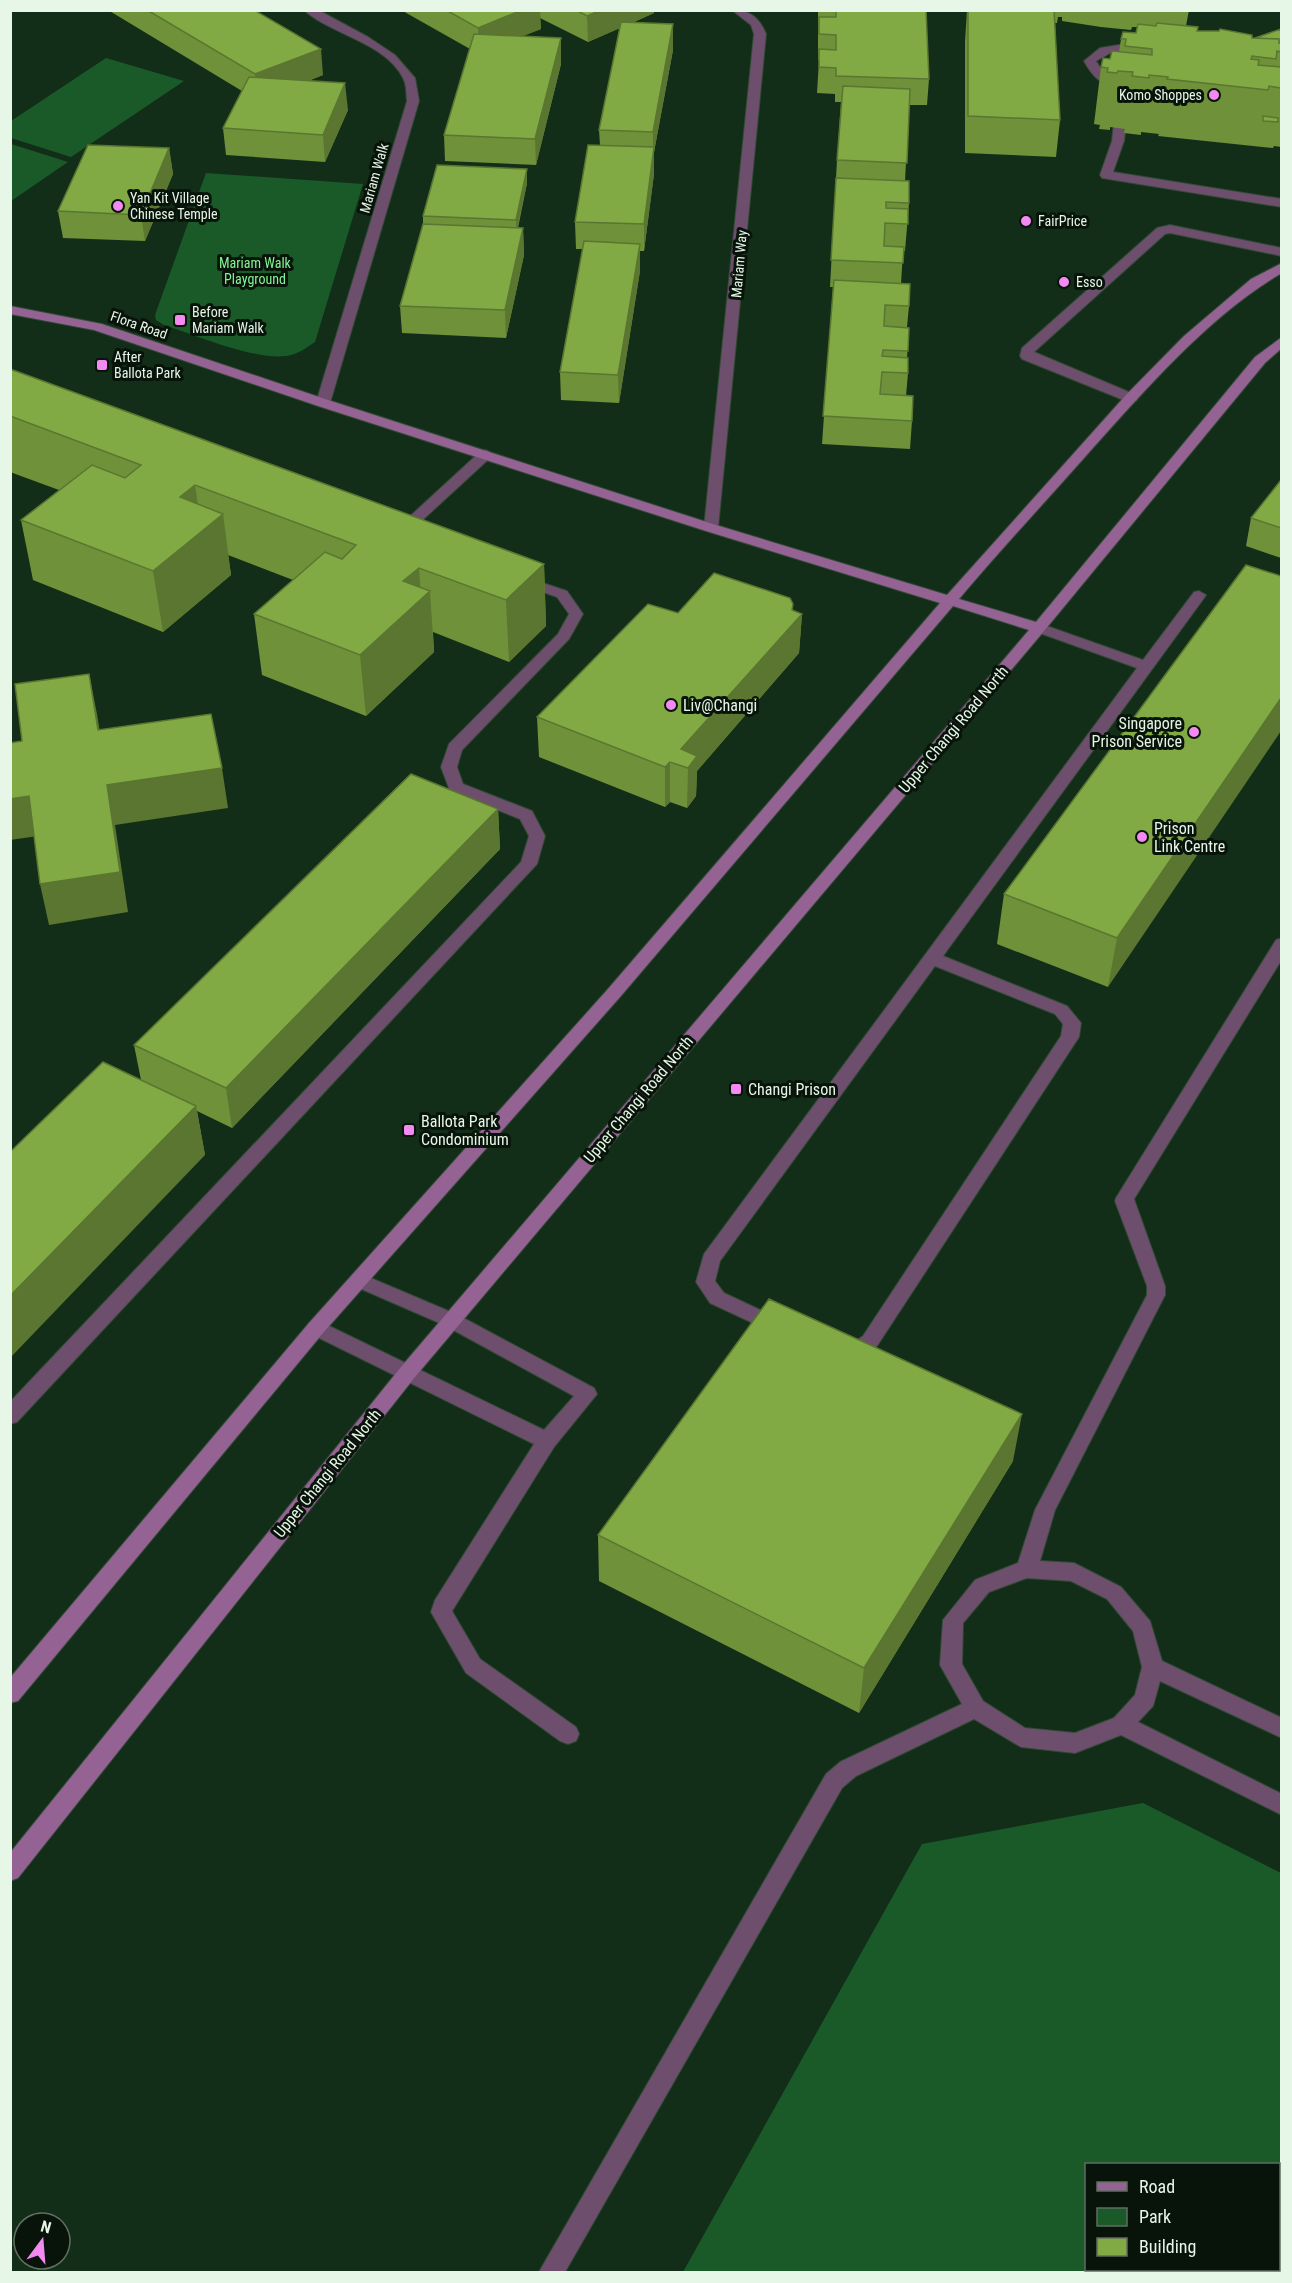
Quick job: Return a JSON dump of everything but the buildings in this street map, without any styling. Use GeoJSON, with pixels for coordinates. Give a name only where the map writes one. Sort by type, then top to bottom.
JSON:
{"type":"FeatureCollection","features":[{"type":"Feature","properties":{"kind":"street","name":"Mariam Walk"},"geometry":{"type":"LineString","coordinates":[[309,10],[375,48],[400,66],[410,79],[413,101],[323,403]]}},
{"type":"Feature","properties":{"kind":"street","name":"Mariam Way"},"geometry":{"type":"LineString","coordinates":[[711,528],[760,34],[756,23],[737,10]]}},
{"type":"Feature","properties":{"kind":"street"},"geometry":{"type":"LineString","coordinates":[[1131,46],[1159,52],[1175,64],[1174,74],[1163,81],[1145,86],[1125,85],[1106,79],[1094,71],[1090,61],[1097,53],[1112,47],[1131,46]]}},
{"type":"Feature","properties":{"kind":"street"},"geometry":{"type":"LineString","coordinates":[[1125,85],[1118,141],[1106,175],[1281,203]]}},
{"type":"Feature","properties":{"kind":"street"},"geometry":{"type":"LineString","coordinates":[[1131,398],[1027,356],[1027,351],[1161,231],[1170,229],[1281,252]]}},
{"type":"Feature","properties":{"kind":"street"},"geometry":{"type":"LineString","coordinates":[[10,1694],[316,1328],[614,993],[951,599],[1131,398],[1189,339],[1256,282],[1281,267]]}},
{"type":"Feature","properties":{"kind":"street","name":"Flora Road"},"geometry":{"type":"LineString","coordinates":[[10,310],[97,327],[323,403]]}},
{"type":"Feature","properties":{"kind":"street","name":"Upper Changi Road North"},"geometry":{"type":"LineString","coordinates":[[10,1871],[451,1320],[1039,628],[1260,360],[1281,341]]}},
{"type":"Feature","properties":{"kind":"street"},"geometry":{"type":"LineString","coordinates":[[323,403],[711,528],[951,599],[1145,666]]}},
{"type":"Feature","properties":{"kind":"street"},"geometry":{"type":"LineString","coordinates":[[396,537],[486,454]]}},
{"type":"Feature","properties":{"kind":"street"},"geometry":{"type":"LineString","coordinates":[[10,1416],[529,864],[537,836],[526,815],[456,787],[449,766],[455,748],[564,636],[576,614],[562,594],[507,575]]}},
{"type":"Feature","properties":{"kind":"street"},"geometry":{"type":"LineString","coordinates":[[789,1332],[717,1298],[705,1281],[711,1259],[1199,595]]}},
{"type":"Feature","properties":{"kind":"street"},"geometry":{"type":"LineString","coordinates":[[1027,1569],[1045,1510],[1156,1295],[1156,1286],[1124,1202],[1125,1198],[1281,944]]}},
{"type":"Feature","properties":{"kind":"street"},"geometry":{"type":"LineString","coordinates":[[830,1351],[854,1353],[870,1341],[1070,1036],[1072,1023],[1061,1010],[931,958]]}},
{"type":"Feature","properties":{"kind":"street"},"geometry":{"type":"LineString","coordinates":[[359,1280],[451,1320],[588,1395],[547,1442],[442,1606],[442,1618],[473,1666],[568,1734]]}},
{"type":"Feature","properties":{"kind":"street"},"geometry":{"type":"LineString","coordinates":[[316,1328],[547,1442]]}},
{"type":"Feature","properties":{"kind":"street"},"geometry":{"type":"LineString","coordinates":[[1027,1569],[1074,1572],[1114,1593],[1143,1627],[1153,1667],[1144,1699],[1122,1725],[1075,1743],[1021,1737],[975,1708],[951,1665],[953,1620],[982,1586],[1027,1569]]}},
{"type":"Feature","properties":{"kind":"street"},"geometry":{"type":"LineString","coordinates":[[1153,1667],[1281,1729]]}},
{"type":"Feature","properties":{"kind":"street"},"geometry":{"type":"LineString","coordinates":[[551,2272],[834,1781],[848,1769],[975,1708]]}},
{"type":"Feature","properties":{"kind":"street"},"geometry":{"type":"LineString","coordinates":[[1122,1725],[1281,1805]]}},
{"type":"Feature","properties":{"kind":"green space"},"geometry":{"type":"Polygon","coordinates":[[[106,58],[184,81],[71,157],[11,138],[11,121],[106,58]]]}},
{"type":"Feature","properties":{"kind":"green space"},"geometry":{"type":"Polygon","coordinates":[[[11,144],[68,162],[11,201],[11,144]]]}},
{"type":"Feature","properties":{"kind":"green space","name":"Mariam Walk Playground"},"geometry":{"type":"Polygon","coordinates":[[[206,173],[363,184],[315,342],[300,351],[291,355],[278,356],[246,352],[164,325],[156,320],[155,315],[206,173]]]}},
{"type":"Feature","properties":{"kind":"green space"},"geometry":{"type":"Polygon","coordinates":[[[1143,1803],[1281,1873],[1281,2272],[683,2272],[922,1844],[1143,1803]]]}},
{"type":"Feature","properties":{"kind":"place","name":"Komo Shoppes"},"geometry":{"type":"Point","coordinates":[1214,95]}},
{"type":"Feature","properties":{"kind":"place","name":"Yan Kit Village Chinese Temple"},"geometry":{"type":"Point","coordinates":[118,206]}},
{"type":"Feature","properties":{"kind":"place","name":"FairPrice"},"geometry":{"type":"Point","coordinates":[1026,221]}},
{"type":"Feature","properties":{"kind":"place","name":"Esso"},"geometry":{"type":"Point","coordinates":[1064,282]}},
{"type":"Feature","properties":{"kind":"place","name":"Before Mariam Walk"},"geometry":{"type":"Point","coordinates":[180,320]}},
{"type":"Feature","properties":{"kind":"place","name":"After Ballota Park"},"geometry":{"type":"Point","coordinates":[102,365]}},
{"type":"Feature","properties":{"kind":"place","name":"Liv@Changi"},"geometry":{"type":"Point","coordinates":[671,705]}},
{"type":"Feature","properties":{"kind":"place","name":"Singapore Prison Service"},"geometry":{"type":"Point","coordinates":[1194,732]}},
{"type":"Feature","properties":{"kind":"place","name":"Prison Link Centre"},"geometry":{"type":"Point","coordinates":[1142,837]}},
{"type":"Feature","properties":{"kind":"place","name":"Changi Prison"},"geometry":{"type":"Point","coordinates":[736,1089]}},
{"type":"Feature","properties":{"kind":"place","name":"Ballota Park Condominium"},"geometry":{"type":"Point","coordinates":[409,1130]}}]}
